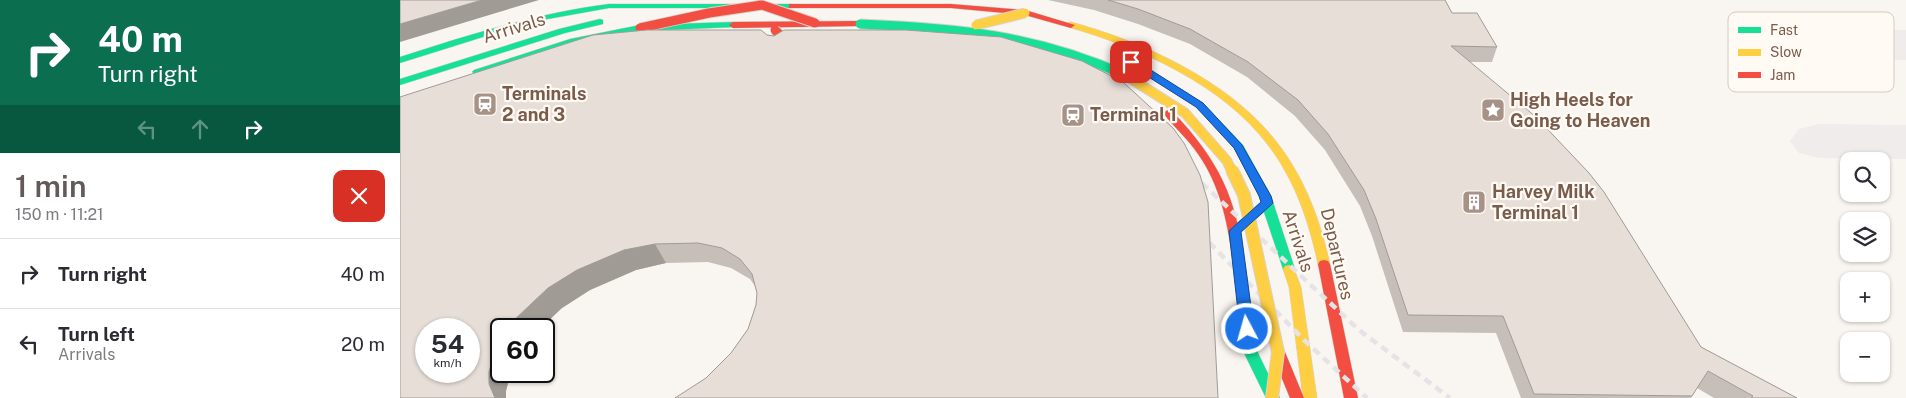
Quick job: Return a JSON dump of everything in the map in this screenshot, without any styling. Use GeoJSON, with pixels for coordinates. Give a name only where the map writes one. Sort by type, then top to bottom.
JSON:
{"type":"FeatureCollection","features":[{"type":"Feature","properties":{"kind":"main road","name":"Departures"},"geometry":{"type":"LineString","coordinates":[[400,60],[533,19],[587,7],[762,5],[951,6],[1025,13],[1092,30],[1145,50],[1220,94],[1260,128],[1277,151],[1308,204],[1321,249],[1351,398]]}},
{"type":"Feature","properties":{"kind":"main road"},"geometry":{"type":"LineString","coordinates":[[464,77],[573,41],[708,12],[762,5],[815,23]]}},
{"type":"Feature","properties":{"kind":"main road","name":"Arrivals"},"geometry":{"type":"LineString","coordinates":[[400,82],[562,31],[619,18],[687,12],[919,15],[942,16],[1018,26]]}},
{"type":"Feature","properties":{"kind":"main road"},"geometry":{"type":"LineString","coordinates":[[955,28],[990,23],[1025,13]]}},
{"type":"Feature","properties":{"kind":"main road"},"geometry":{"type":"LineString","coordinates":[[882,32],[919,15]]}},
{"type":"Feature","properties":{"kind":"main road"},"geometry":{"type":"LineString","coordinates":[[640,28],[815,23],[955,28],[994,33],[1068,50],[1124,74],[1185,114],[1227,161],[1244,195],[1278,352],[1297,398]]}},
{"type":"Feature","properties":{"kind":"main road"},"geometry":{"type":"LineString","coordinates":[[749,24],[776,30],[779,34],[776,44],[785,34],[796,31],[830,29],[860,24]]}},
{"type":"Feature","properties":{"kind":"main road"},"geometry":{"type":"LineString","coordinates":[[1036,29],[1057,34]]}},
{"type":"Feature","properties":{"kind":"main road"},"geometry":{"type":"LineString","coordinates":[[476,82],[601,42],[646,33],[882,32],[962,36],[1034,48],[1060,55],[1128,84],[1170,115],[1203,149],[1216,170],[1224,190],[1235,231],[1252,381]]}},
{"type":"Feature","properties":{"kind":"main road","name":"Arrivals"},"geometry":{"type":"LineString","coordinates":[[1144,68],[1200,105],[1239,147],[1267,203],[1295,287],[1310,398]]}},
{"type":"Feature","properties":{"kind":"main road"},"geometry":{"type":"LineString","coordinates":[[1235,231],[1267,203]]}},
{"type":"Feature","properties":{"kind":"main road"},"geometry":{"type":"LineString","coordinates":[[1249,348],[1273,398]]}},
{"type":"Feature","properties":{"kind":"main road"},"geometry":{"type":"LineString","coordinates":[[1273,398],[1278,352]]}},
{"type":"Feature","properties":{"kind":"building"},"geometry":{"type":"Polygon","coordinates":[[[400,0],[482,0],[400,24],[400,0]]]}},
{"type":"Feature","properties":{"kind":"building","name":"Harvey Milk Terminal 1"},"geometry":{"type":"Polygon","coordinates":[[[1108,0],[1445,0],[1452,13],[1477,13],[1497,47],[1451,46],[1536,117],[1589,173],[1604,192],[1701,347],[1797,398],[1751,398],[1753,396],[1708,371],[1692,396],[1534,394],[1503,316],[1408,315],[1376,219],[1364,190],[1328,134],[1298,100],[1248,62],[1190,29],[1138,9],[1108,0]]]}},
{"type":"Feature","properties":{"kind":"building"},"geometry":{"type":"Polygon","coordinates":[[[647,30],[761,30],[767,35],[774,36],[784,30],[906,30],[1001,37],[1082,61],[1123,82],[1173,128],[1184,143],[1200,175],[1208,202],[1218,398],[675,398],[706,378],[731,353],[748,329],[756,305],[757,293],[752,274],[740,259],[722,248],[698,243],[655,244],[624,250],[577,270],[548,288],[516,318],[490,318],[489,384],[495,398],[400,398],[400,97],[593,35],[647,30]]]}},
{"type":"Feature","properties":{"kind":"taxiway"},"geometry":{"type":"LineString","coordinates":[[1894,45],[1906,45]]}},
{"type":"Feature","properties":{"kind":"taxiway"},"geometry":{"type":"LineString","coordinates":[[1819,141],[1906,142]]}},
{"type":"Feature","properties":{"kind":"railway"},"geometry":{"type":"LineString","coordinates":[[1192,174],[1359,330],[1450,398]]}},
{"type":"Feature","properties":{"kind":"railway"},"geometry":{"type":"LineString","coordinates":[[1200,233],[1305,341],[1367,398]]}},
{"type":"Feature","properties":{"kind":"traffic: fast"},"geometry":{"type":"LineString","coordinates":[[400,60],[503,27],[582,9],[609,6],[792,6]]}},
{"type":"Feature","properties":{"kind":"traffic: fast"},"geometry":{"type":"LineString","coordinates":[[400,82],[562,31],[600,22]]}},
{"type":"Feature","properties":{"kind":"traffic: fast"},"geometry":{"type":"LineString","coordinates":[[860,24],[963,31],[1028,41],[1060,49],[1125,75]]}},
{"type":"Feature","properties":{"kind":"traffic: fast"},"geometry":{"type":"LineString","coordinates":[[477,72],[573,41],[640,28],[733,25]]}},
{"type":"Feature","properties":{"kind":"traffic: fast"},"geometry":{"type":"LineString","coordinates":[[1157,77],[1200,105],[1239,147],[1265,196],[1289,269]]}},
{"type":"Feature","properties":{"kind":"traffic: fast"},"geometry":{"type":"LineString","coordinates":[[1235,231],[1267,203]]}},
{"type":"Feature","properties":{"kind":"traffic: fast"},"geometry":{"type":"LineString","coordinates":[[1243,295],[1251,353],[1273,398]]}},
{"type":"Feature","properties":{"kind":"traffic: slow"},"geometry":{"type":"LineString","coordinates":[[976,25],[1025,13]]}},
{"type":"Feature","properties":{"kind":"traffic: slow"},"geometry":{"type":"LineString","coordinates":[[1071,25],[1120,41],[1171,64],[1219,94],[1240,110],[1271,141],[1292,173],[1309,209],[1324,264]]}},
{"type":"Feature","properties":{"kind":"traffic: slow"},"geometry":{"type":"LineString","coordinates":[[1125,75],[1185,113],[1227,161],[1244,195],[1278,352],[1272,398]]}},
{"type":"Feature","properties":{"kind":"traffic: slow"},"geometry":{"type":"LineString","coordinates":[[1289,269],[1295,287],[1310,398]]}},
{"type":"Feature","properties":{"kind":"traffic: jam"},"geometry":{"type":"LineString","coordinates":[[640,28],[709,13],[762,5],[815,23]]}},
{"type":"Feature","properties":{"kind":"traffic: jam"},"geometry":{"type":"LineString","coordinates":[[792,6],[951,6],[1025,13],[1071,25]]}},
{"type":"Feature","properties":{"kind":"traffic: jam"},"geometry":{"type":"LineString","coordinates":[[733,25],[860,24]]}},
{"type":"Feature","properties":{"kind":"traffic: jam"},"geometry":{"type":"LineString","coordinates":[[775,30],[779,34],[778,40]]}},
{"type":"Feature","properties":{"kind":"traffic: jam"},"geometry":{"type":"LineString","coordinates":[[1168,113],[1188,134],[1204,155],[1216,175],[1225,196],[1236,241],[1243,295]]}},
{"type":"Feature","properties":{"kind":"traffic: jam"},"geometry":{"type":"LineString","coordinates":[[1324,264],[1351,398]]}},
{"type":"Feature","properties":{"kind":"traffic: jam"},"geometry":{"type":"LineString","coordinates":[[1278,352],[1297,398]]}},
{"type":"Feature","properties":{"kind":"place","name":"Terminals 2 and 3"},"geometry":{"type":"Point","coordinates":[485,104]}},
{"type":"Feature","properties":{"kind":"place","name":"High Heels for Going to Heaven"},"geometry":{"type":"Point","coordinates":[1493,110]}},
{"type":"Feature","properties":{"kind":"place","name":"Terminal 1"},"geometry":{"type":"Point","coordinates":[1073,115]}},
{"type":"Feature","properties":{"kind":"place","name":"Harvey Milk Terminal 1"},"geometry":{"type":"Point","coordinates":[1474,202]}},
{"type":"Feature","properties":{"kind":"route"},"geometry":{"type":"LineString","coordinates":[[1131,62],[1144,68],[1200,105],[1239,147],[1265,196],[1267,203],[1235,231],[1247,329]]}}]}
